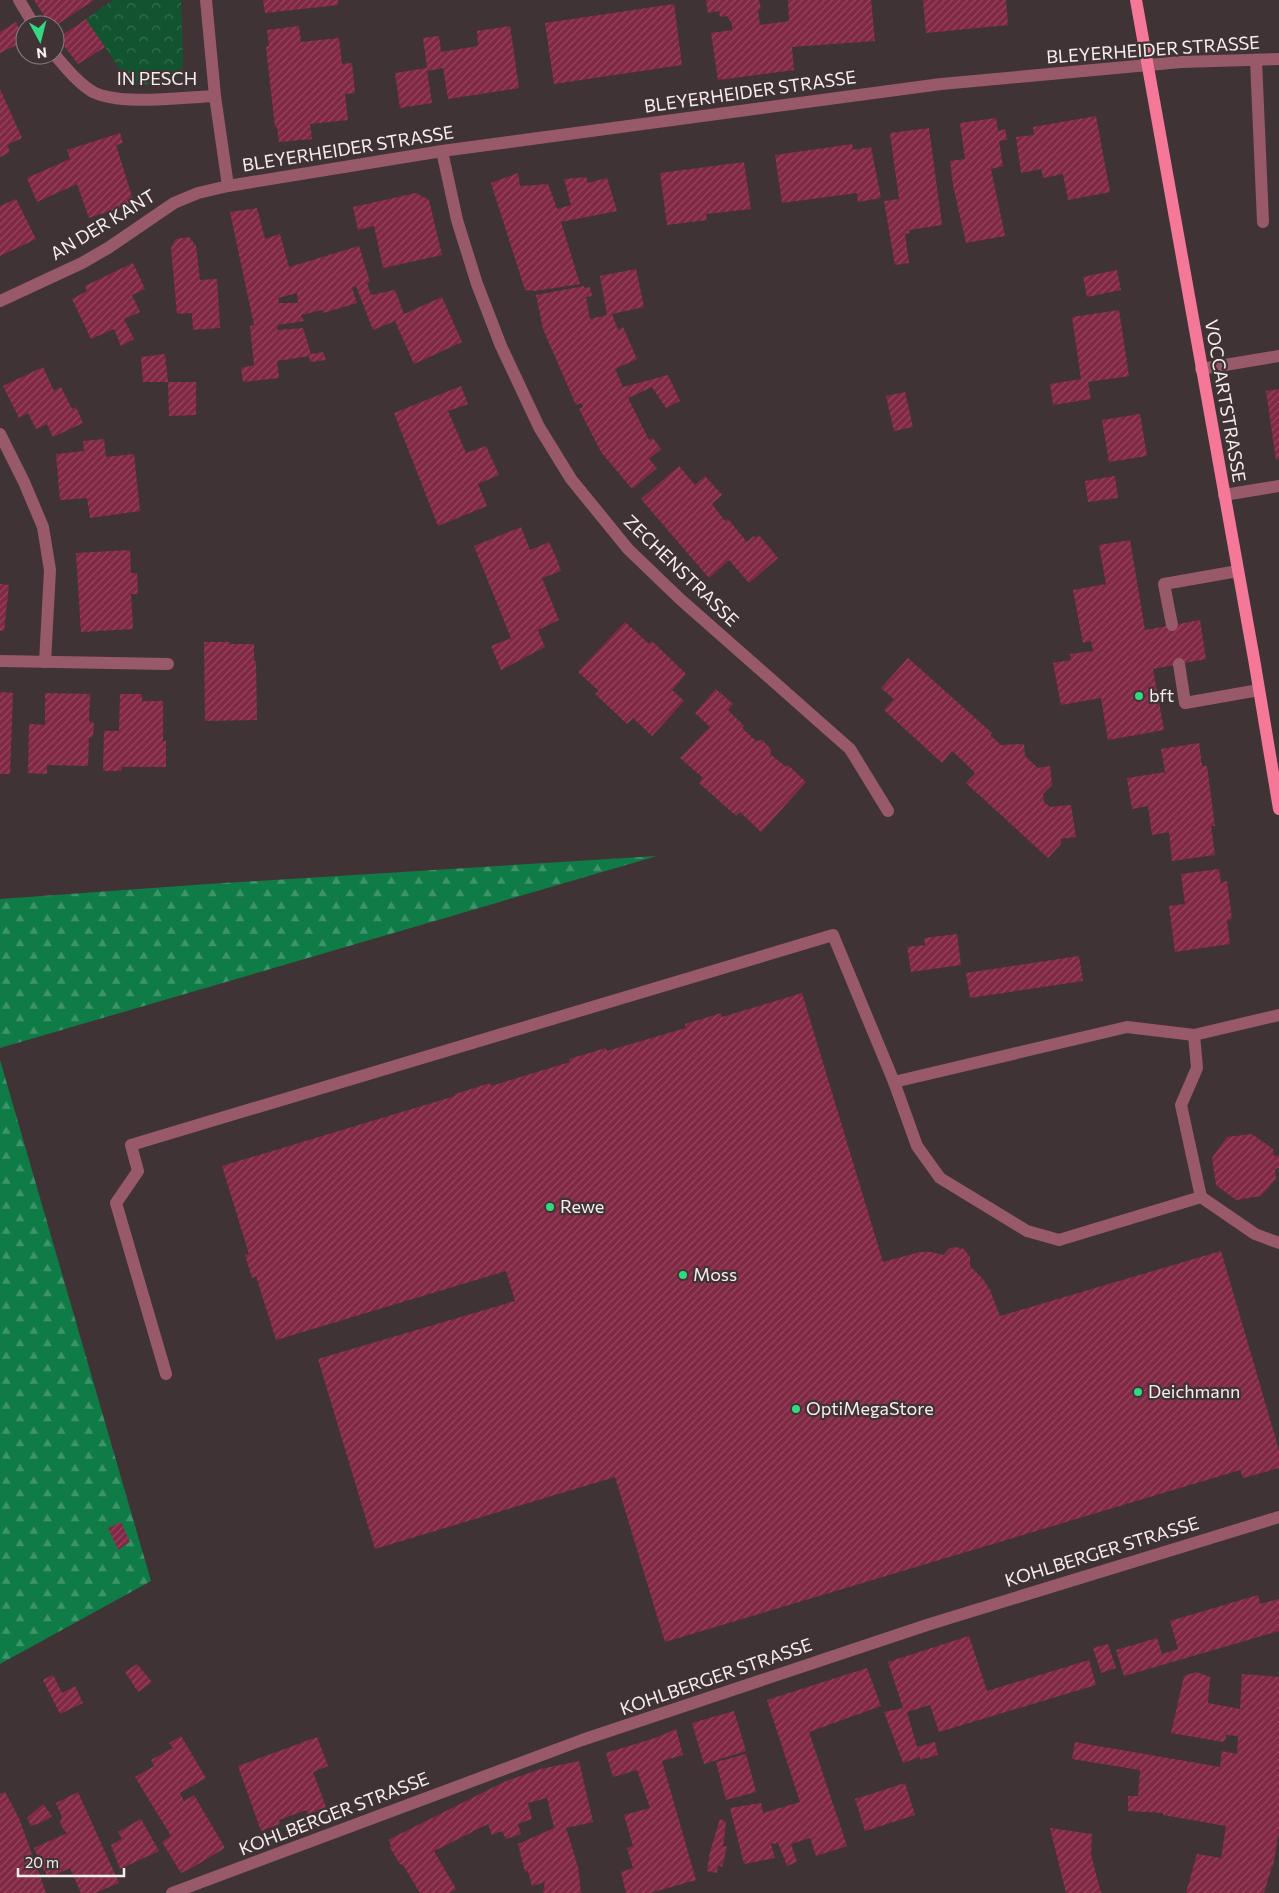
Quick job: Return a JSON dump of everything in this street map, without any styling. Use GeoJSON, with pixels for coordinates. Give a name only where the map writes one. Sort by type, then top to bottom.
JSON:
{"type":"FeatureCollection","features":[{"type":"Feature","properties":{"kind":"main road","name":"VOCCARTSTRASSE"},"geometry":{"type":"LineString","coordinates":[[1136,0],[1279,809]]}},
{"type":"Feature","properties":{"kind":"street"},"geometry":{"type":"LineString","coordinates":[[19,0],[28,15]]}},
{"type":"Feature","properties":{"kind":"street","name":"IN PESCH"},"geometry":{"type":"LineString","coordinates":[[206,0],[215,96],[228,186]]}},
{"type":"Feature","properties":{"kind":"street","name":"BLEYERHEIDER STRASSE"},"geometry":{"type":"LineString","coordinates":[[228,186],[442,151],[941,84],[1181,62],[1279,59]]}},
{"type":"Feature","properties":{"kind":"street"},"geometry":{"type":"LineString","coordinates":[[1256,60],[1263,222]]}},
{"type":"Feature","properties":{"kind":"street","name":"IN PESCH"},"geometry":{"type":"LineString","coordinates":[[65,65],[76,78],[94,92],[114,98],[215,96]]}},
{"type":"Feature","properties":{"kind":"street","name":"ZECHENSTRASSE"},"geometry":{"type":"LineString","coordinates":[[442,151],[463,238],[477,284],[500,346],[539,427],[571,479],[628,549],[673,593],[850,749],[888,811]]}},
{"type":"Feature","properties":{"kind":"street","name":"AN DER KANT"},"geometry":{"type":"LineString","coordinates":[[0,301],[88,259],[174,202],[198,193],[228,186]]}},
{"type":"Feature","properties":{"kind":"street"},"geometry":{"type":"LineString","coordinates":[[1201,369],[1279,356]]}},
{"type":"Feature","properties":{"kind":"street"},"geometry":{"type":"LineString","coordinates":[[0,434],[24,482],[43,527],[50,570],[45,662]]}},
{"type":"Feature","properties":{"kind":"street"},"geometry":{"type":"LineString","coordinates":[[1224,495],[1279,486]]}},
{"type":"Feature","properties":{"kind":"street"},"geometry":{"type":"LineString","coordinates":[[1172,625],[1164,584],[1238,571]]}},
{"type":"Feature","properties":{"kind":"street"},"geometry":{"type":"LineString","coordinates":[[0,661],[168,664]]}},
{"type":"Feature","properties":{"kind":"street"},"geometry":{"type":"LineString","coordinates":[[1178,664],[1185,703],[1259,690]]}},
{"type":"Feature","properties":{"kind":"street"},"geometry":{"type":"LineString","coordinates":[[166,1374],[116,1204],[138,1172],[131,1145],[833,935],[894,1082],[917,1146],[940,1178],[1027,1231],[1059,1240],[1200,1198]]}},
{"type":"Feature","properties":{"kind":"street"},"geometry":{"type":"LineString","coordinates":[[894,1082],[1127,1027],[1194,1035],[1279,1015]]}},
{"type":"Feature","properties":{"kind":"street"},"geometry":{"type":"LineString","coordinates":[[1194,1035],[1197,1068],[1181,1106],[1200,1198],[1254,1234],[1279,1244]]}},
{"type":"Feature","properties":{"kind":"street","name":"KOHLBERGER STRASSE"},"geometry":{"type":"LineString","coordinates":[[172,1893],[592,1737],[930,1624],[1279,1517]]}},
{"type":"Feature","properties":{"kind":"green space"},"geometry":{"type":"Polygon","coordinates":[[[113,0],[181,0],[183,62],[181,73],[173,83],[162,85],[130,84],[86,19],[113,0]]]}},
{"type":"Feature","properties":{"kind":"green space"},"geometry":{"type":"Polygon","coordinates":[[[657,856],[0,1048],[0,899],[657,856]]]}},
{"type":"Feature","properties":{"kind":"green space"},"geometry":{"type":"Polygon","coordinates":[[[0,1060],[151,1581],[0,1664],[0,1060]]]}},
{"type":"Feature","properties":{"kind":"building"},"geometry":{"type":"Polygon","coordinates":[[[34,0],[94,0],[65,19],[65,15],[44,15],[34,0]]]}},
{"type":"Feature","properties":{"kind":"building"},"geometry":{"type":"Polygon","coordinates":[[[263,0],[338,0],[338,5],[265,13],[263,0]]]}},
{"type":"Feature","properties":{"kind":"building"},"geometry":{"type":"Polygon","coordinates":[[[706,0],[759,0],[761,9],[758,10],[760,25],[789,21],[788,0],[871,0],[875,41],[792,47],[794,70],[718,80],[711,33],[732,30],[732,24],[727,16],[720,17],[719,11],[708,13],[706,0]]]}},
{"type":"Feature","properties":{"kind":"building"},"geometry":{"type":"Polygon","coordinates":[[[923,0],[1006,0],[1008,25],[926,33],[923,0]]]}},
{"type":"Feature","properties":{"kind":"building"},"geometry":{"type":"Polygon","coordinates":[[[674,4],[682,65],[554,84],[545,23],[674,4]]]}},
{"type":"Feature","properties":{"kind":"building"},"geometry":{"type":"Polygon","coordinates":[[[86,19],[105,47],[78,64],[65,47],[65,33],[86,19]]]}},
{"type":"Feature","properties":{"kind":"building"},"geometry":{"type":"Polygon","coordinates":[[[15,23],[15,46],[0,53],[0,32],[15,23]]]}},
{"type":"Feature","properties":{"kind":"building"},"geometry":{"type":"Polygon","coordinates":[[[299,26],[301,42],[339,38],[342,64],[352,63],[355,93],[345,94],[348,120],[310,124],[312,139],[279,142],[277,127],[275,127],[266,47],[269,46],[267,30],[299,26]]]}},
{"type":"Feature","properties":{"kind":"building"},"geometry":{"type":"Polygon","coordinates":[[[510,26],[519,88],[448,99],[443,68],[427,71],[432,103],[400,108],[395,73],[427,68],[423,38],[439,36],[441,52],[478,46],[477,31],[510,26]]]}},
{"type":"Feature","properties":{"kind":"building"},"geometry":{"type":"Polygon","coordinates":[[[0,89],[22,138],[7,145],[10,152],[0,157],[0,89]]]}},
{"type":"Feature","properties":{"kind":"building"},"geometry":{"type":"Polygon","coordinates":[[[1096,116],[1110,192],[1068,200],[1063,174],[1043,178],[1041,169],[1021,173],[1016,137],[1034,135],[1033,127],[1096,116]]]}},
{"type":"Feature","properties":{"kind":"building"},"geometry":{"type":"Polygon","coordinates":[[[996,118],[998,131],[1005,129],[1007,140],[999,141],[1003,166],[991,169],[1005,236],[966,243],[953,185],[950,161],[965,159],[960,123],[996,118]]]}},
{"type":"Feature","properties":{"kind":"building"},"geometry":{"type":"Polygon","coordinates":[[[929,128],[942,225],[909,230],[910,233],[905,234],[909,263],[895,265],[884,201],[899,199],[890,133],[929,128]]]}},
{"type":"Feature","properties":{"kind":"building"},"geometry":{"type":"Polygon","coordinates":[[[120,133],[123,143],[116,145],[134,203],[89,218],[77,184],[37,202],[27,178],[70,159],[67,150],[120,133]]]}},
{"type":"Feature","properties":{"kind":"building"},"geometry":{"type":"Polygon","coordinates":[[[852,144],[853,150],[871,147],[881,198],[858,202],[857,193],[782,203],[775,155],[852,144]]]}},
{"type":"Feature","properties":{"kind":"building"},"geometry":{"type":"Polygon","coordinates":[[[744,162],[751,209],[706,214],[707,220],[667,225],[660,173],[744,162]]]}},
{"type":"Feature","properties":{"kind":"building"},"geometry":{"type":"Polygon","coordinates":[[[518,173],[520,186],[548,184],[557,209],[571,205],[564,179],[586,177],[588,183],[607,178],[617,211],[561,222],[580,284],[535,291],[525,290],[491,183],[518,173]]]}},
{"type":"Feature","properties":{"kind":"building"},"geometry":{"type":"Polygon","coordinates":[[[416,193],[429,200],[442,255],[383,268],[374,226],[358,230],[353,207],[416,193]]]}},
{"type":"Feature","properties":{"kind":"building"},"geometry":{"type":"Polygon","coordinates":[[[16,199],[36,239],[0,256],[0,206],[16,199]]]}},
{"type":"Feature","properties":{"kind":"building"},"geometry":{"type":"Polygon","coordinates":[[[257,208],[265,239],[280,234],[289,267],[359,246],[370,282],[367,283],[371,295],[395,290],[404,314],[442,297],[462,342],[414,364],[395,321],[373,330],[356,286],[352,288],[357,303],[323,313],[322,310],[301,315],[304,321],[278,325],[277,330],[303,328],[311,354],[323,352],[326,360],[310,362],[309,356],[277,361],[279,378],[243,382],[241,368],[254,365],[250,326],[254,325],[230,212],[257,208]],[[297,293],[278,298],[279,303],[298,303],[297,293]]]}},
{"type":"Feature","properties":{"kind":"building"},"geometry":{"type":"Polygon","coordinates":[[[189,237],[196,246],[200,280],[217,279],[220,328],[193,330],[192,313],[177,314],[171,248],[176,239],[189,237]]]}},
{"type":"Feature","properties":{"kind":"building"},"geometry":{"type":"Polygon","coordinates":[[[133,263],[145,289],[132,295],[140,312],[124,319],[134,339],[121,346],[114,329],[91,339],[72,299],[87,291],[85,286],[133,263]]]}},
{"type":"Feature","properties":{"kind":"building"},"geometry":{"type":"Polygon","coordinates":[[[636,269],[644,307],[612,314],[618,330],[623,327],[637,359],[615,369],[623,387],[668,375],[680,401],[666,408],[652,387],[628,398],[649,440],[653,438],[661,449],[649,459],[657,468],[632,489],[601,452],[579,409],[583,407],[581,403],[576,405],[543,329],[536,295],[584,286],[584,288],[590,287],[592,296],[586,297],[590,319],[607,315],[600,276],[636,269]]]}},
{"type":"Feature","properties":{"kind":"building"},"geometry":{"type":"Polygon","coordinates":[[[1117,270],[1121,290],[1087,297],[1083,277],[1117,270]]]}},
{"type":"Feature","properties":{"kind":"building"},"geometry":{"type":"Polygon","coordinates":[[[1119,310],[1129,376],[1088,382],[1091,399],[1053,405],[1050,384],[1081,379],[1072,317],[1119,310]]]}},
{"type":"Feature","properties":{"kind":"building"},"geometry":{"type":"Polygon","coordinates":[[[165,354],[168,382],[143,382],[141,357],[165,354]]]}},
{"type":"Feature","properties":{"kind":"building"},"geometry":{"type":"Polygon","coordinates":[[[43,367],[54,391],[61,387],[72,409],[76,407],[83,423],[53,437],[47,424],[36,429],[28,413],[19,418],[3,386],[43,367]]]}},
{"type":"Feature","properties":{"kind":"building"},"geometry":{"type":"Polygon","coordinates":[[[168,382],[196,382],[196,415],[169,416],[168,382]]]}},
{"type":"Feature","properties":{"kind":"building"},"geometry":{"type":"Polygon","coordinates":[[[461,386],[468,404],[448,411],[466,453],[486,446],[499,475],[478,484],[487,506],[438,526],[394,413],[461,386]]]}},
{"type":"Feature","properties":{"kind":"building"},"geometry":{"type":"Polygon","coordinates":[[[1279,389],[1279,459],[1276,460],[1266,391],[1279,389]]]}},
{"type":"Feature","properties":{"kind":"building"},"geometry":{"type":"Polygon","coordinates":[[[905,392],[913,427],[894,431],[886,396],[905,392]]]}},
{"type":"Feature","properties":{"kind":"building"},"geometry":{"type":"Polygon","coordinates":[[[1140,414],[1147,456],[1109,462],[1102,420],[1140,414]]]}},
{"type":"Feature","properties":{"kind":"building"},"geometry":{"type":"Polygon","coordinates":[[[104,439],[106,457],[134,454],[140,511],[90,518],[87,498],[60,500],[56,454],[84,451],[83,441],[104,439]]]}},
{"type":"Feature","properties":{"kind":"building"},"geometry":{"type":"Polygon","coordinates":[[[679,466],[695,485],[705,476],[722,495],[712,504],[725,521],[728,519],[747,542],[754,536],[755,538],[759,535],[778,558],[749,583],[729,560],[709,578],[641,499],[679,466]]]}},
{"type":"Feature","properties":{"kind":"building"},"geometry":{"type":"Polygon","coordinates":[[[1115,476],[1118,498],[1088,502],[1085,481],[1115,476]]]}},
{"type":"Feature","properties":{"kind":"building"},"geometry":{"type":"Polygon","coordinates":[[[521,527],[530,550],[549,542],[556,557],[561,571],[542,578],[559,620],[538,630],[545,647],[501,670],[491,646],[511,638],[474,546],[521,527]]]}},
{"type":"Feature","properties":{"kind":"building"},"geometry":{"type":"Polygon","coordinates":[[[1130,540],[1145,630],[1200,620],[1206,659],[1153,669],[1164,730],[1108,740],[1101,698],[1061,705],[1053,663],[1071,660],[1070,654],[1093,651],[1091,641],[1083,643],[1073,590],[1106,584],[1099,545],[1130,540]]]}},
{"type":"Feature","properties":{"kind":"building"},"geometry":{"type":"Polygon","coordinates":[[[130,550],[131,573],[137,573],[138,594],[131,594],[133,629],[81,632],[76,553],[130,550]]]}},
{"type":"Feature","properties":{"kind":"building"},"geometry":{"type":"Polygon","coordinates":[[[0,584],[9,585],[4,631],[0,631],[0,584]]]}},
{"type":"Feature","properties":{"kind":"building"},"geometry":{"type":"Polygon","coordinates":[[[625,622],[649,644],[652,641],[686,674],[672,690],[684,701],[652,736],[633,718],[627,724],[595,694],[599,691],[578,672],[625,622]]]}},
{"type":"Feature","properties":{"kind":"building"},"geometry":{"type":"Polygon","coordinates":[[[204,642],[254,644],[257,720],[205,721],[204,642]]]}},
{"type":"Feature","properties":{"kind":"building"},"geometry":{"type":"Polygon","coordinates":[[[908,658],[992,733],[990,735],[1001,745],[1024,744],[1025,756],[1038,768],[1050,766],[1052,785],[1043,794],[1044,802],[1050,807],[1071,805],[1076,837],[1061,839],[1061,844],[1048,858],[966,783],[975,773],[952,751],[942,763],[884,710],[894,699],[881,688],[908,658]]]}},
{"type":"Feature","properties":{"kind":"building"},"geometry":{"type":"Polygon","coordinates":[[[716,689],[733,704],[728,710],[744,726],[742,728],[756,741],[762,740],[771,749],[770,754],[786,767],[788,765],[806,782],[761,832],[740,812],[736,816],[699,783],[703,778],[680,758],[710,727],[695,713],[716,689]]]}},
{"type":"Feature","properties":{"kind":"building"},"geometry":{"type":"Polygon","coordinates":[[[0,692],[13,693],[10,774],[0,774],[0,692]]]}},
{"type":"Feature","properties":{"kind":"building"},"geometry":{"type":"Polygon","coordinates":[[[45,693],[90,694],[89,721],[94,723],[93,736],[89,738],[88,766],[47,765],[47,774],[28,773],[29,724],[45,725],[45,693]]]}},
{"type":"Feature","properties":{"kind":"building"},"geometry":{"type":"Polygon","coordinates":[[[120,694],[142,694],[142,701],[163,701],[163,741],[166,741],[166,767],[122,767],[121,771],[103,771],[104,731],[119,731],[120,694]]]}},
{"type":"Feature","properties":{"kind":"building"},"geometry":{"type":"Polygon","coordinates":[[[1199,743],[1202,766],[1207,766],[1215,826],[1211,826],[1215,855],[1172,861],[1169,832],[1152,835],[1148,806],[1132,809],[1127,778],[1165,772],[1161,749],[1199,743]]]}},
{"type":"Feature","properties":{"kind":"building"},"geometry":{"type":"Polygon","coordinates":[[[1219,869],[1221,883],[1227,881],[1232,919],[1227,920],[1230,944],[1175,952],[1169,906],[1185,904],[1181,874],[1219,869]]]}},
{"type":"Feature","properties":{"kind":"building"},"geometry":{"type":"Polygon","coordinates":[[[957,934],[961,965],[911,972],[907,947],[925,945],[924,938],[957,934]]]}},
{"type":"Feature","properties":{"kind":"building"},"geometry":{"type":"Polygon","coordinates":[[[1079,956],[1083,981],[970,998],[966,973],[1079,956]]]}},
{"type":"Feature","properties":{"kind":"building"},"geometry":{"type":"Polygon","coordinates":[[[802,993],[883,1262],[920,1252],[943,1255],[950,1248],[964,1249],[970,1257],[970,1266],[983,1279],[990,1290],[1000,1316],[1221,1251],[1279,1450],[1279,1468],[1243,1478],[1240,1470],[665,1642],[615,1477],[375,1549],[318,1359],[515,1301],[506,1271],[276,1340],[256,1276],[252,1278],[245,1255],[249,1254],[222,1166],[455,1096],[455,1094],[490,1083],[491,1086],[570,1062],[569,1059],[606,1048],[607,1051],[686,1028],[685,1024],[721,1013],[722,1017],[802,993]]]}},
{"type":"Feature","properties":{"kind":"building"},"geometry":{"type":"Polygon","coordinates":[[[1252,1134],[1273,1149],[1274,1156],[1279,1155],[1279,1168],[1275,1169],[1276,1179],[1261,1196],[1236,1200],[1216,1185],[1212,1158],[1227,1137],[1252,1134]]]}},
{"type":"Feature","properties":{"kind":"building"},"geometry":{"type":"Polygon","coordinates":[[[121,1522],[130,1542],[118,1550],[108,1528],[121,1522]]]}},
{"type":"Feature","properties":{"kind":"building"},"geometry":{"type":"Polygon","coordinates":[[[1258,1595],[1260,1604],[1279,1599],[1279,1631],[1124,1676],[1116,1650],[1157,1638],[1162,1654],[1178,1649],[1170,1621],[1258,1595]]]}},
{"type":"Feature","properties":{"kind":"building"},"geometry":{"type":"Polygon","coordinates":[[[969,1636],[987,1691],[1089,1660],[1096,1685],[939,1732],[930,1705],[907,1712],[917,1747],[935,1742],[938,1755],[920,1760],[920,1757],[903,1763],[884,1712],[903,1708],[888,1662],[969,1636]]]}},
{"type":"Feature","properties":{"kind":"building"},"geometry":{"type":"Polygon","coordinates":[[[1108,1644],[1116,1668],[1101,1673],[1093,1648],[1108,1644]]]}},
{"type":"Feature","properties":{"kind":"building"},"geometry":{"type":"Polygon","coordinates":[[[137,1664],[152,1682],[138,1692],[125,1672],[137,1664]]]}},
{"type":"Feature","properties":{"kind":"building"},"geometry":{"type":"Polygon","coordinates":[[[867,1668],[881,1706],[809,1732],[847,1846],[816,1856],[810,1838],[791,1844],[797,1862],[787,1866],[778,1843],[771,1844],[775,1858],[744,1864],[730,1808],[761,1803],[763,1813],[800,1802],[767,1700],[867,1668]]]}},
{"type":"Feature","properties":{"kind":"building"},"geometry":{"type":"Polygon","coordinates":[[[1196,1672],[1210,1677],[1208,1703],[1240,1709],[1242,1674],[1279,1677],[1279,1832],[1273,1866],[1264,1893],[1186,1893],[1197,1854],[1221,1858],[1226,1826],[1163,1815],[1163,1813],[1128,1811],[1128,1796],[1138,1796],[1140,1770],[1072,1759],[1075,1742],[1220,1767],[1222,1751],[1237,1754],[1238,1736],[1226,1735],[1226,1739],[1223,1742],[1171,1733],[1184,1676],[1196,1672]]]}},
{"type":"Feature","properties":{"kind":"building"},"geometry":{"type":"Polygon","coordinates":[[[53,1675],[62,1693],[75,1686],[83,1703],[60,1714],[43,1680],[53,1675]]]}},
{"type":"Feature","properties":{"kind":"building"},"geometry":{"type":"Polygon","coordinates":[[[734,1711],[746,1751],[704,1764],[692,1723],[734,1711]]]}},
{"type":"Feature","properties":{"kind":"building"},"geometry":{"type":"Polygon","coordinates":[[[676,1729],[683,1755],[662,1761],[696,1880],[650,1893],[626,1893],[621,1872],[633,1868],[627,1848],[633,1846],[624,1815],[650,1808],[637,1770],[613,1777],[606,1753],[655,1738],[676,1729]]]}},
{"type":"Feature","properties":{"kind":"building"},"geometry":{"type":"Polygon","coordinates":[[[181,1736],[206,1778],[180,1793],[184,1801],[194,1795],[225,1848],[181,1873],[162,1842],[171,1836],[135,1777],[154,1766],[151,1760],[173,1748],[169,1743],[181,1736]]]}},
{"type":"Feature","properties":{"kind":"building"},"geometry":{"type":"Polygon","coordinates":[[[317,1737],[328,1766],[313,1772],[326,1807],[308,1814],[306,1810],[279,1820],[280,1824],[261,1831],[238,1766],[317,1737]]]}},
{"type":"Feature","properties":{"kind":"building"},"geometry":{"type":"Polygon","coordinates":[[[746,1754],[756,1792],[726,1800],[716,1762],[746,1754]]]}},
{"type":"Feature","properties":{"kind":"building"},"geometry":{"type":"Polygon","coordinates":[[[579,1761],[593,1822],[566,1828],[578,1867],[581,1893],[543,1893],[545,1882],[532,1886],[528,1871],[525,1872],[518,1844],[554,1828],[547,1798],[528,1803],[532,1819],[518,1824],[521,1834],[506,1839],[502,1831],[492,1835],[488,1824],[434,1851],[456,1889],[449,1893],[420,1893],[390,1848],[391,1845],[388,1840],[506,1781],[541,1769],[579,1761]]]}},
{"type":"Feature","properties":{"kind":"building"},"geometry":{"type":"Polygon","coordinates":[[[905,1783],[915,1815],[865,1831],[855,1799],[905,1783]]]}},
{"type":"Feature","properties":{"kind":"building"},"geometry":{"type":"Polygon","coordinates":[[[5,1792],[19,1818],[46,1893],[0,1893],[0,1794],[5,1792]]]}},
{"type":"Feature","properties":{"kind":"building"},"geometry":{"type":"Polygon","coordinates":[[[78,1792],[119,1883],[95,1893],[81,1893],[70,1868],[48,1878],[34,1848],[67,1833],[60,1822],[62,1817],[56,1803],[78,1792]]]}},
{"type":"Feature","properties":{"kind":"building"},"geometry":{"type":"Polygon","coordinates":[[[43,1804],[52,1816],[43,1822],[31,1826],[27,1818],[43,1804]]]}},
{"type":"Feature","properties":{"kind":"building"},"geometry":{"type":"Polygon","coordinates":[[[141,1819],[159,1851],[120,1869],[111,1845],[122,1839],[118,1832],[141,1819]]]}},
{"type":"Feature","properties":{"kind":"building"},"geometry":{"type":"Polygon","coordinates":[[[720,1819],[726,1822],[723,1847],[727,1846],[722,1867],[718,1865],[717,1873],[707,1871],[710,1852],[720,1819]]]}},
{"type":"Feature","properties":{"kind":"building"},"geometry":{"type":"Polygon","coordinates":[[[1050,1828],[1092,1834],[1091,1855],[1101,1893],[1066,1893],[1050,1828]]]}},
{"type":"Feature","properties":{"kind":"place","name":"bft"},"geometry":{"type":"Point","coordinates":[1139,696]}},
{"type":"Feature","properties":{"kind":"place","name":"Rewe"},"geometry":{"type":"Point","coordinates":[550,1207]}},
{"type":"Feature","properties":{"kind":"place","name":"Moss"},"geometry":{"type":"Point","coordinates":[683,1275]}},
{"type":"Feature","properties":{"kind":"place","name":"Deichmann"},"geometry":{"type":"Point","coordinates":[1138,1392]}},
{"type":"Feature","properties":{"kind":"place","name":"OptiMegaStore"},"geometry":{"type":"Point","coordinates":[796,1409]}}]}
